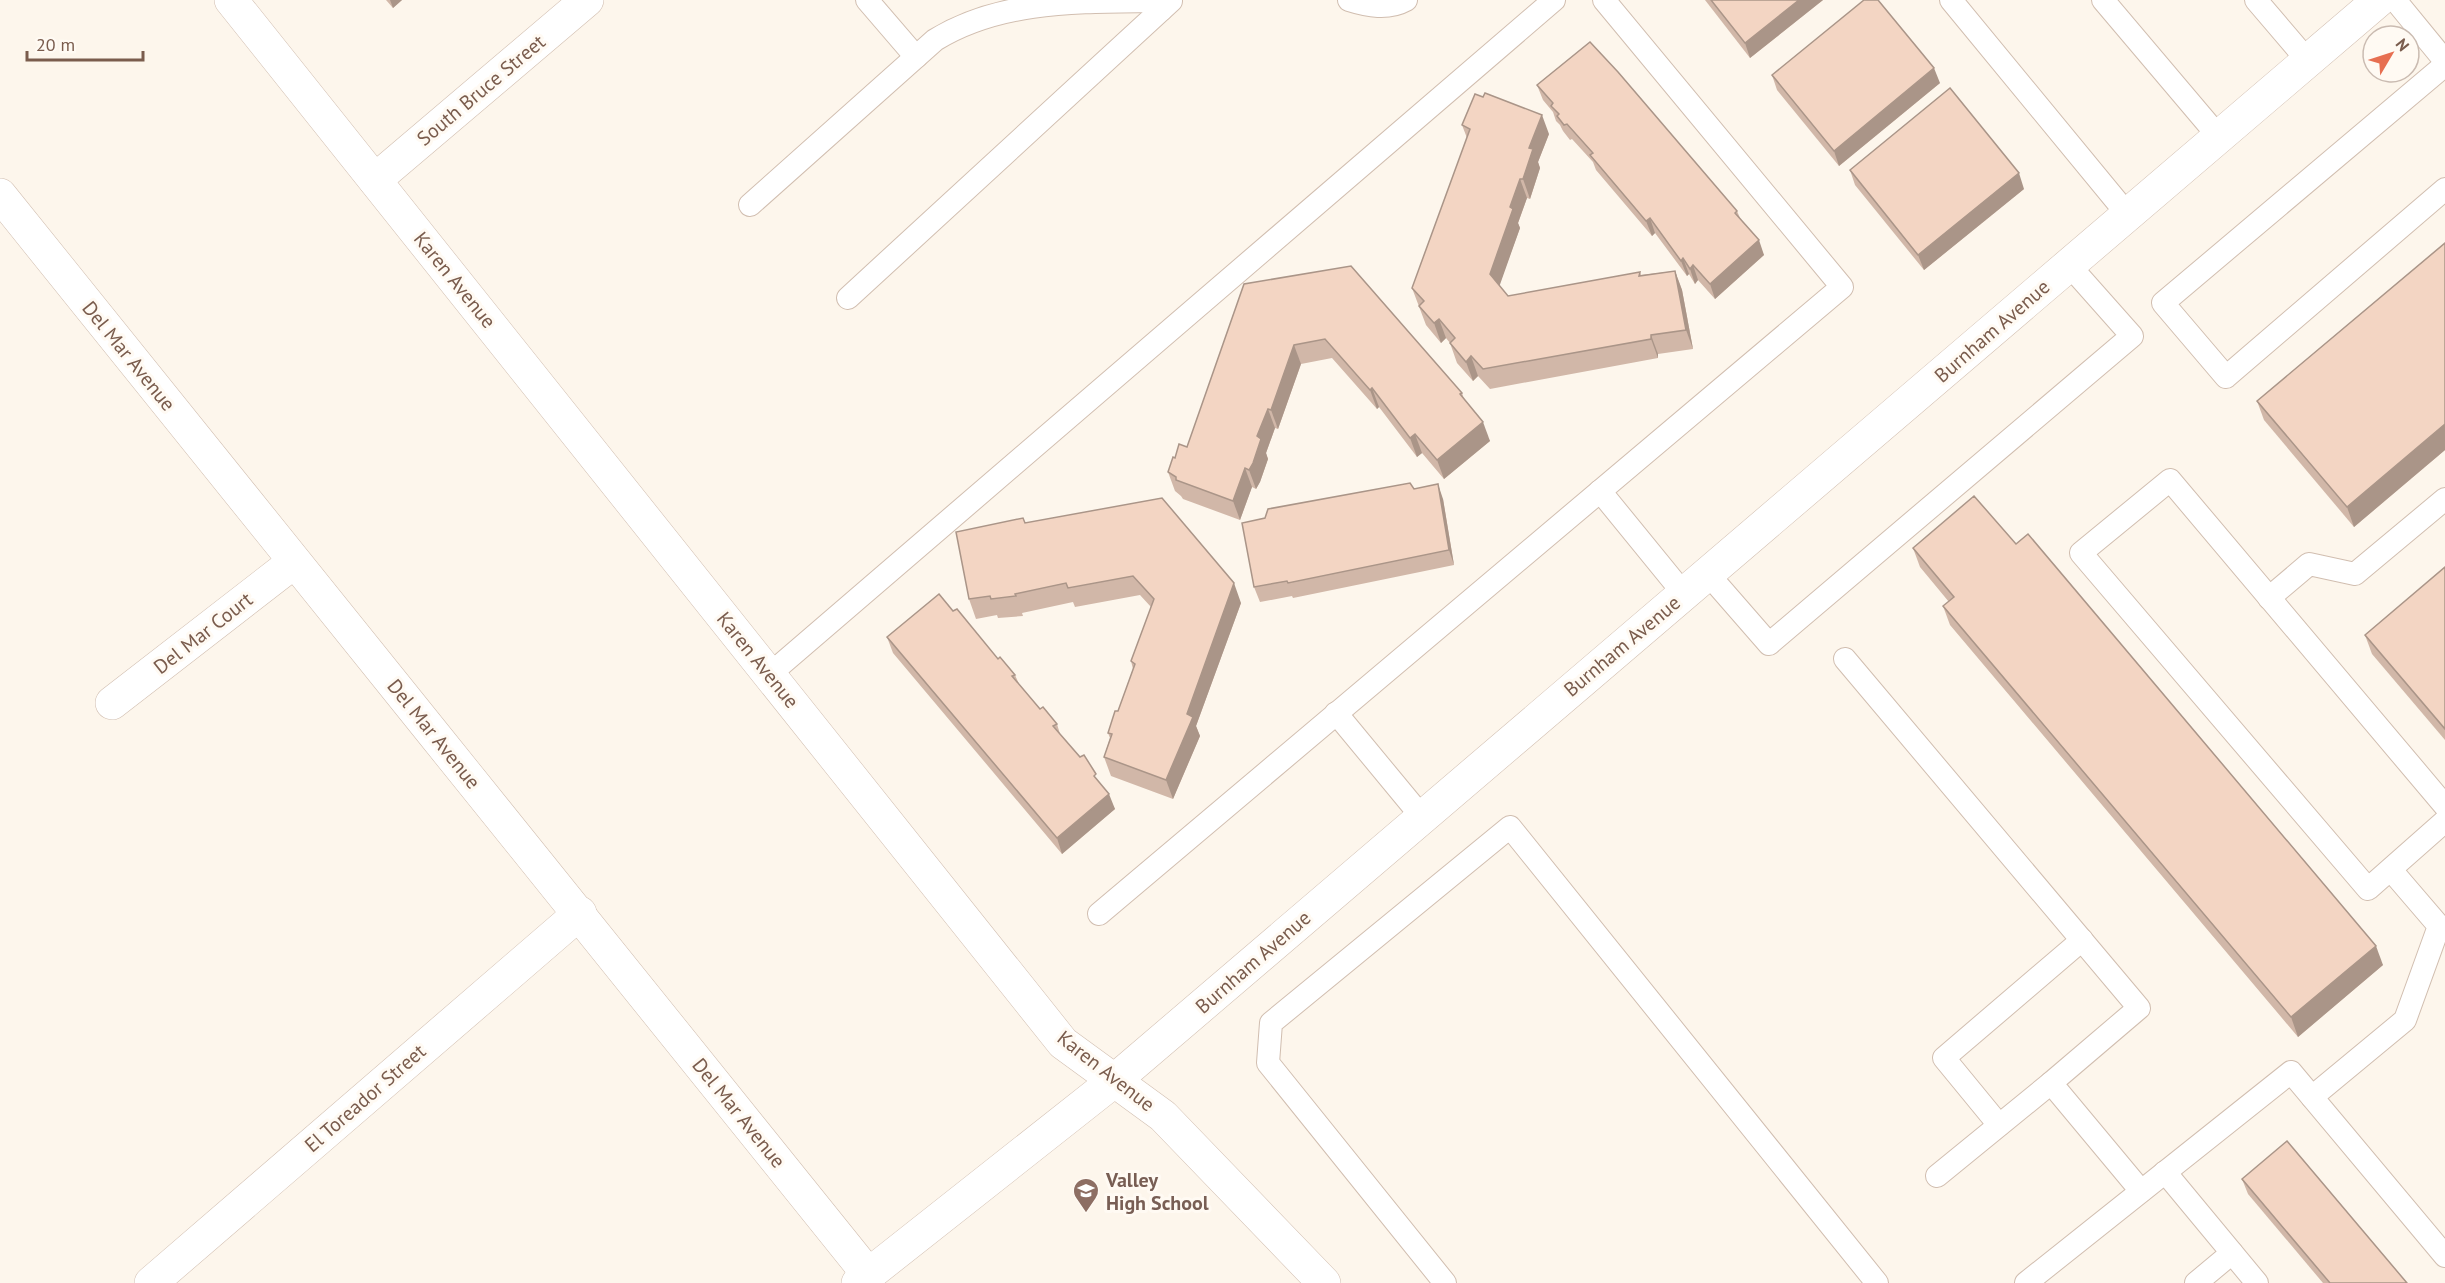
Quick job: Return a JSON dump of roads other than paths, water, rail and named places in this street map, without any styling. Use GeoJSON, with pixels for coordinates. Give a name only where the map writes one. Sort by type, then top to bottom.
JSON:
{"type":"FeatureCollection","features":[{"type":"Feature","properties":{"kind":"street","name":"Karen Avenue"},"geometry":{"type":"LineString","coordinates":[[231,0],[1063,1043],[1163,1116],[1324,1283]]}},
{"type":"Feature","properties":{"kind":"street","name":"South Bruce Street"},"geometry":{"type":"LineString","coordinates":[[375,180],[587,0]]}},
{"type":"Feature","properties":{"kind":"street","name":"Burnham Avenue"},"geometry":{"type":"LineString","coordinates":[[863,1279],[1115,1080],[2379,0]]}},
{"type":"Feature","properties":{"kind":"street","name":"Del Mar Avenue"},"geometry":{"type":"LineString","coordinates":[[0,195],[294,562],[580,913],[863,1279]]}},
{"type":"Feature","properties":{"kind":"street","name":"Del Mar Court"},"geometry":{"type":"LineString","coordinates":[[112,703],[294,562]]}},
{"type":"Feature","properties":{"kind":"street","name":"El Toreador Street"},"geometry":{"type":"LineString","coordinates":[[150,1283],[580,913]]}},
{"type":"Feature","properties":{"kind":"lane"},"geometry":{"type":"LineString","coordinates":[[867,0],[916,57]]}},
{"type":"Feature","properties":{"kind":"lane"},"geometry":{"type":"LineString","coordinates":[[1349,0],[1376,7],[1398,4],[1406,0]]}},
{"type":"Feature","properties":{"kind":"lane"},"geometry":{"type":"LineString","coordinates":[[770,674],[1554,0]]}},
{"type":"Feature","properties":{"kind":"lane"},"geometry":{"type":"LineString","coordinates":[[1099,914],[1842,287],[1604,0]]}},
{"type":"Feature","properties":{"kind":"lane"},"geometry":{"type":"LineString","coordinates":[[1951,0],[2128,215]]}},
{"type":"Feature","properties":{"kind":"lane"},"geometry":{"type":"LineString","coordinates":[[2103,0],[2219,137]]}},
{"type":"Feature","properties":{"kind":"lane"},"geometry":{"type":"LineString","coordinates":[[2256,0],[2308,61]]}},
{"type":"Feature","properties":{"kind":"lane"},"geometry":{"type":"LineString","coordinates":[[2394,0],[2445,63],[2163,303],[2226,377],[2445,189]]}},
{"type":"Feature","properties":{"kind":"lane"},"geometry":{"type":"LineString","coordinates":[[750,206],[935,40],[957,26],[995,13],[1052,2],[1153,1],[1166,5]]}},
{"type":"Feature","properties":{"kind":"lane"},"geometry":{"type":"LineString","coordinates":[[848,298],[1166,5]]}},
{"type":"Feature","properties":{"kind":"lane"},"geometry":{"type":"LineString","coordinates":[[1600,491],[1696,584],[1769,644],[2132,336],[2069,265]]}},
{"type":"Feature","properties":{"kind":"lane"},"geometry":{"type":"LineString","coordinates":[[2445,806],[2170,480],[2081,553],[2368,889],[2445,821]]}},
{"type":"Feature","properties":{"kind":"lane"},"geometry":{"type":"LineString","coordinates":[[2269,598],[2309,564],[2355,574],[2445,499]]}},
{"type":"Feature","properties":{"kind":"lane"},"geometry":{"type":"LineString","coordinates":[[1845,659],[2139,1008],[1937,1176]]}},
{"type":"Feature","properties":{"kind":"lane"},"geometry":{"type":"LineString","coordinates":[[1336,713],[1422,817]]}},
{"type":"Feature","properties":{"kind":"lane"},"geometry":{"type":"LineString","coordinates":[[1445,1283],[1268,1063],[1271,1023],[1510,827],[1877,1283]]}},
{"type":"Feature","properties":{"kind":"lane"},"geometry":{"type":"LineString","coordinates":[[2312,1097],[2405,1020],[2439,926],[2391,870]]}},
{"type":"Feature","properties":{"kind":"lane"},"geometry":{"type":"LineString","coordinates":[[1999,1125],[1944,1058],[2082,940]]}},
{"type":"Feature","properties":{"kind":"lane"},"geometry":{"type":"LineString","coordinates":[[2026,1283],[2291,1072],[2445,1256]]}},
{"type":"Feature","properties":{"kind":"lane"},"geometry":{"type":"LineString","coordinates":[[2051,1083],[2141,1191]]}},
{"type":"Feature","properties":{"kind":"lane"},"geometry":{"type":"LineString","coordinates":[[2165,1172],[2257,1283]]}},
{"type":"Feature","properties":{"kind":"lane"},"geometry":{"type":"LineString","coordinates":[[2196,1283],[2232,1253]]}},
{"type":"Feature","properties":{"kind":"place","name":"Valley High School"},"geometry":{"type":"Point","coordinates":[1086,1214]}}]}
